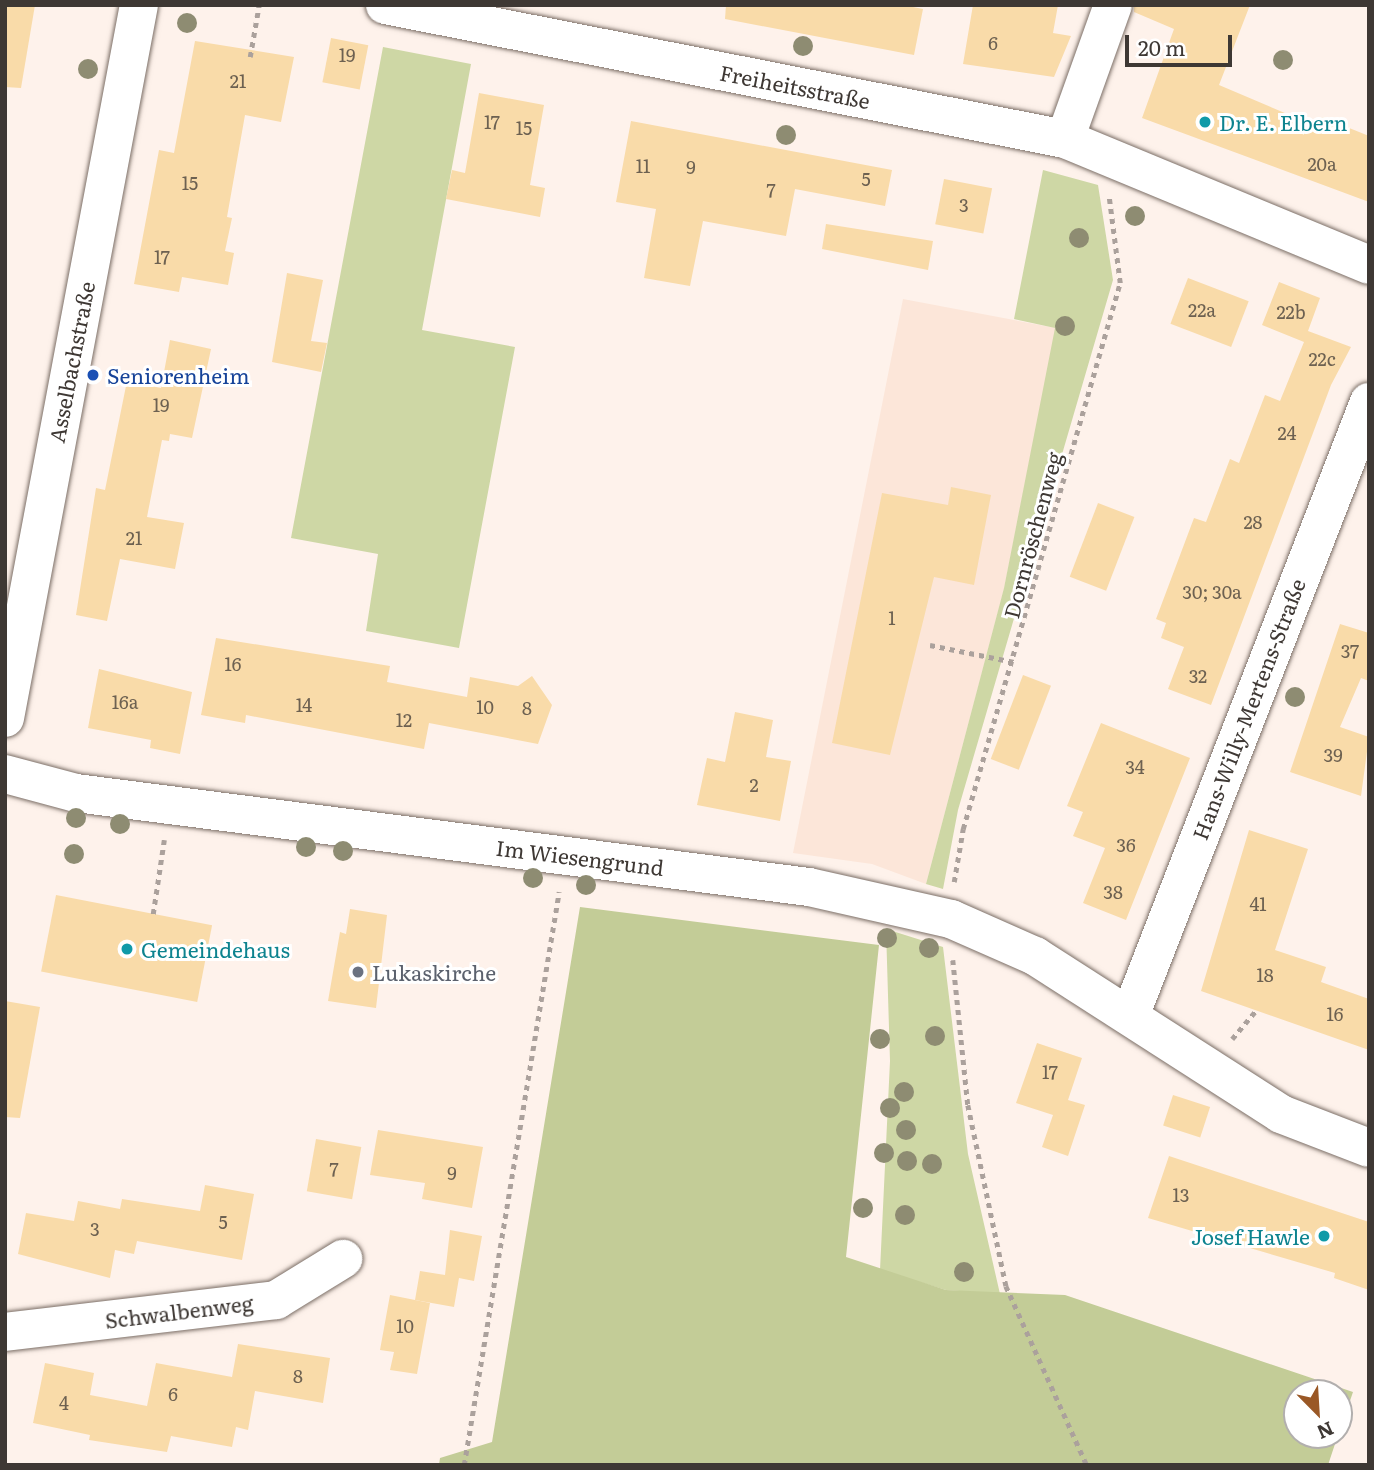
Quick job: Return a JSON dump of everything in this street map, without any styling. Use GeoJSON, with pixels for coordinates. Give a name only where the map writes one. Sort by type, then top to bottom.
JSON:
{"type":"FeatureCollection","features":[{"type":"Feature","properties":{"kind":"street","name":"Asselbachstraße"},"geometry":{"type":"LineString","coordinates":[[5,718],[139,5]]}},
{"type":"Feature","properties":{"kind":"street","name":"Freiheitsstraße"},"geometry":{"type":"LineString","coordinates":[[385,5],[1065,139]]}},
{"type":"Feature","properties":{"kind":"street"},"geometry":{"type":"LineString","coordinates":[[1114,5],[1065,139],[1105,158],[1369,265]]}},
{"type":"Feature","properties":{"kind":"street","name":"Hans-Willy-Mertens-Straße"},"geometry":{"type":"LineString","coordinates":[[1130,1017],[1369,402]]}},
{"type":"Feature","properties":{"kind":"street","name":"Im Wiesengrund"},"geometry":{"type":"LineString","coordinates":[[5,774],[76,793],[809,887],[951,919],[1035,956],[1280,1114],[1369,1147]]}},
{"type":"Feature","properties":{"kind":"street","name":"Schwalbenweg"},"geometry":{"type":"LineString","coordinates":[[5,1332],[276,1300],[343,1259]]}},
{"type":"Feature","properties":{"kind":"path"},"geometry":{"type":"LineString","coordinates":[[250,57],[260,5]]}},
{"type":"Feature","properties":{"kind":"path"},"geometry":{"type":"LineString","coordinates":[[1264,5],[1273,5]]}},
{"type":"Feature","properties":{"kind":"path","name":"Dornröschenweg"},"geometry":{"type":"LineString","coordinates":[[1087,1465],[1043,1379],[1000,1260],[957,1030],[951,919],[963,829],[1014,662],[1120,283],[1105,158]]}},
{"type":"Feature","properties":{"kind":"path"},"geometry":{"type":"LineString","coordinates":[[930,645],[1014,662]]}},
{"type":"Feature","properties":{"kind":"path"},"geometry":{"type":"LineString","coordinates":[[464,1465],[564,855]]}},
{"type":"Feature","properties":{"kind":"path"},"geometry":{"type":"LineString","coordinates":[[153,914],[161,858]]}},
{"type":"Feature","properties":{"kind":"shaded area"},"geometry":{"type":"Polygon","coordinates":[[[903,299],[1056,328],[1004,589],[926,884],[872,864],[793,853],[903,299]]]}},
{"type":"Feature","properties":{"kind":"green space"},"geometry":{"type":"Polygon","coordinates":[[[383,47],[471,64],[422,330],[515,347],[459,648],[366,631],[378,554],[291,538],[383,47]]]}},
{"type":"Feature","properties":{"kind":"green space"},"geometry":{"type":"Polygon","coordinates":[[[1043,170],[1098,185],[1113,280],[958,810],[943,889],[926,884],[1004,588],[1055,328],[1014,319],[1043,170]]]}},
{"type":"Feature","properties":{"kind":"green space"},"geometry":{"type":"Polygon","coordinates":[[[580,907],[879,945],[846,1257],[946,1290],[1065,1295],[1314,1379],[1283,1379],[1283,1449],[1333,1449],[1328,1465],[439,1465],[440,1458],[492,1442],[580,907]]]}},
{"type":"Feature","properties":{"kind":"green space"},"geometry":{"type":"Polygon","coordinates":[[[886,929],[943,947],[968,1154],[1000,1294],[946,1290],[880,1270],[890,1061],[886,929]]]}},
{"type":"Feature","properties":{"kind":"building"},"geometry":{"type":"Polygon","coordinates":[[[5,5],[35,5],[21,88],[5,87],[5,5]]]}},
{"type":"Feature","properties":{"kind":"building"},"geometry":{"type":"Polygon","coordinates":[[[726,5],[903,5],[923,9],[914,55],[725,19],[726,5]]]}},
{"type":"Feature","properties":{"kind":"building"},"geometry":{"type":"Polygon","coordinates":[[[973,5],[1058,5],[1053,33],[1071,36],[1054,77],[963,64],[973,5]]]}},
{"type":"Feature","properties":{"kind":"building"},"geometry":{"type":"Polygon","coordinates":[[[1134,5],[1250,5],[1219,85],[1318,127],[1322,117],[1369,136],[1369,202],[1142,118],[1174,29],[1134,12],[1134,5]]]}},
{"type":"Feature","properties":{"kind":"building"},"geometry":{"type":"Polygon","coordinates":[[[331,38],[368,45],[360,89],[322,82],[331,38]]]}},
{"type":"Feature","properties":{"kind":"building"},"geometry":{"type":"Polygon","coordinates":[[[195,41],[294,57],[281,122],[245,115],[227,217],[232,218],[225,251],[234,253],[228,285],[182,277],[179,292],[134,284],[159,150],[174,153],[195,41]]]}},
{"type":"Feature","properties":{"kind":"building"},"geometry":{"type":"Polygon","coordinates":[[[479,93],[544,105],[530,185],[545,188],[540,217],[446,199],[452,170],[465,173],[479,93]]]}},
{"type":"Feature","properties":{"kind":"building"},"geometry":{"type":"Polygon","coordinates":[[[631,121],[892,170],[885,206],[795,189],[786,236],[703,221],[690,286],[644,278],[656,209],[616,202],[631,121]]]}},
{"type":"Feature","properties":{"kind":"building"},"geometry":{"type":"Polygon","coordinates":[[[944,179],[992,188],[983,234],[935,224],[944,179]]]}},
{"type":"Feature","properties":{"kind":"building"},"geometry":{"type":"Polygon","coordinates":[[[826,224],[933,241],[928,270],[822,249],[826,224]]]}},
{"type":"Feature","properties":{"kind":"building"},"geometry":{"type":"Polygon","coordinates":[[[287,273],[323,280],[311,341],[327,343],[321,372],[272,362],[287,273]]]}},
{"type":"Feature","properties":{"kind":"building"},"geometry":{"type":"Polygon","coordinates":[[[1188,278],[1249,301],[1231,347],[1170,324],[1188,278]]]}},
{"type":"Feature","properties":{"kind":"building"},"geometry":{"type":"Polygon","coordinates":[[[1279,282],[1320,298],[1308,331],[1351,347],[1331,385],[1211,705],[1168,689],[1184,647],[1161,638],[1166,623],[1156,619],[1194,518],[1206,522],[1230,459],[1239,463],[1265,395],[1280,401],[1304,342],[1262,325],[1279,282]]]}},
{"type":"Feature","properties":{"kind":"building"},"geometry":{"type":"Polygon","coordinates":[[[170,340],[211,349],[192,438],[170,434],[169,441],[162,440],[147,517],[184,523],[175,569],[120,559],[107,621],[76,615],[96,488],[105,490],[127,381],[161,388],[170,340]]]}},
{"type":"Feature","properties":{"kind":"building"},"geometry":{"type":"Polygon","coordinates":[[[951,487],[991,495],[974,585],[934,577],[890,755],[832,743],[882,493],[948,505],[951,487]]]}},
{"type":"Feature","properties":{"kind":"building"},"geometry":{"type":"Polygon","coordinates":[[[1098,503],[1134,517],[1106,591],[1070,577],[1098,503]]]}},
{"type":"Feature","properties":{"kind":"building"},"geometry":{"type":"Polygon","coordinates":[[[1340,624],[1369,633],[1369,681],[1361,678],[1340,727],[1369,737],[1361,796],[1290,772],[1340,624]]]}},
{"type":"Feature","properties":{"kind":"building"},"geometry":{"type":"Polygon","coordinates":[[[216,638],[390,666],[387,682],[467,697],[470,677],[518,686],[532,676],[552,705],[538,744],[429,723],[424,749],[246,715],[245,723],[201,715],[216,638]]]}},
{"type":"Feature","properties":{"kind":"building"},"geometry":{"type":"Polygon","coordinates":[[[99,669],[192,692],[180,754],[150,748],[151,740],[88,728],[99,669]]]}},
{"type":"Feature","properties":{"kind":"building"},"geometry":{"type":"Polygon","coordinates":[[[1023,675],[1051,686],[1019,770],[991,759],[1023,675]]]}},
{"type":"Feature","properties":{"kind":"building"},"geometry":{"type":"Polygon","coordinates":[[[735,712],[773,720],[766,757],[791,761],[780,821],[697,805],[707,758],[725,762],[735,712]]]}},
{"type":"Feature","properties":{"kind":"building"},"geometry":{"type":"Polygon","coordinates":[[[1101,723],[1190,758],[1126,920],[1083,903],[1105,848],[1073,836],[1083,812],[1067,806],[1101,723]]]}},
{"type":"Feature","properties":{"kind":"building"},"geometry":{"type":"Polygon","coordinates":[[[1249,830],[1308,849],[1275,950],[1326,967],[1321,982],[1369,999],[1369,1050],[1201,991],[1249,830]]]}},
{"type":"Feature","properties":{"kind":"building","name":"Gemeindehaus"},"geometry":{"type":"Polygon","coordinates":[[[56,895],[212,925],[197,1002],[41,972],[56,895]]]}},
{"type":"Feature","properties":{"kind":"building","name":"Lukaskirche"},"geometry":{"type":"Polygon","coordinates":[[[350,909],[387,915],[376,1008],[328,1001],[340,932],[346,934],[350,909]]]}},
{"type":"Feature","properties":{"kind":"building"},"geometry":{"type":"Polygon","coordinates":[[[5,1001],[40,1007],[20,1118],[5,1117],[5,1001]]]}},
{"type":"Feature","properties":{"kind":"building"},"geometry":{"type":"Polygon","coordinates":[[[1037,1043],[1082,1058],[1068,1100],[1085,1105],[1068,1156],[1042,1147],[1053,1115],[1016,1103],[1037,1043]]]}},
{"type":"Feature","properties":{"kind":"building"},"geometry":{"type":"Polygon","coordinates":[[[1173,1095],[1210,1107],[1200,1137],[1163,1125],[1173,1095]]]}},
{"type":"Feature","properties":{"kind":"building"},"geometry":{"type":"Polygon","coordinates":[[[378,1130],[483,1147],[472,1208],[422,1199],[425,1183],[370,1175],[378,1130]]]}},
{"type":"Feature","properties":{"kind":"building"},"geometry":{"type":"Polygon","coordinates":[[[316,1139],[361,1147],[352,1199],[307,1191],[316,1139]]]}},
{"type":"Feature","properties":{"kind":"building"},"geometry":{"type":"Polygon","coordinates":[[[1169,1156],[1369,1222],[1369,1290],[1334,1278],[1335,1273],[1148,1218],[1169,1156]]]}},
{"type":"Feature","properties":{"kind":"building"},"geometry":{"type":"Polygon","coordinates":[[[205,1185],[254,1194],[242,1260],[137,1241],[134,1254],[115,1250],[110,1278],[18,1254],[26,1213],[74,1221],[78,1201],[120,1209],[122,1199],[200,1211],[205,1185]]]}},
{"type":"Feature","properties":{"kind":"building"},"geometry":{"type":"Polygon","coordinates":[[[450,1230],[482,1236],[474,1281],[459,1278],[454,1307],[415,1300],[420,1271],[445,1275],[450,1230]]]}},
{"type":"Feature","properties":{"kind":"building"},"geometry":{"type":"Polygon","coordinates":[[[390,1295],[430,1303],[417,1374],[390,1370],[394,1352],[380,1350],[390,1295]]]}},
{"type":"Feature","properties":{"kind":"building"},"geometry":{"type":"Polygon","coordinates":[[[238,1344],[330,1358],[323,1403],[255,1391],[248,1430],[236,1427],[232,1447],[171,1436],[167,1452],[89,1440],[90,1435],[33,1423],[45,1363],[94,1373],[90,1395],[147,1406],[156,1363],[232,1377],[238,1344]]]}},
{"type":"Feature","properties":{"kind":"place","name":"Dr. E. Elbern"},"geometry":{"type":"Point","coordinates":[1205,122]}},
{"type":"Feature","properties":{"kind":"place","name":"Seniorenheim"},"geometry":{"type":"Point","coordinates":[93,375]}},
{"type":"Feature","properties":{"kind":"place","name":"Gemeindehaus"},"geometry":{"type":"Point","coordinates":[127,949]}},
{"type":"Feature","properties":{"kind":"place","name":"Lukaskirche"},"geometry":{"type":"Point","coordinates":[358,972]}},
{"type":"Feature","properties":{"kind":"place","name":"Josef Hawle"},"geometry":{"type":"Point","coordinates":[1324,1236]}}]}
